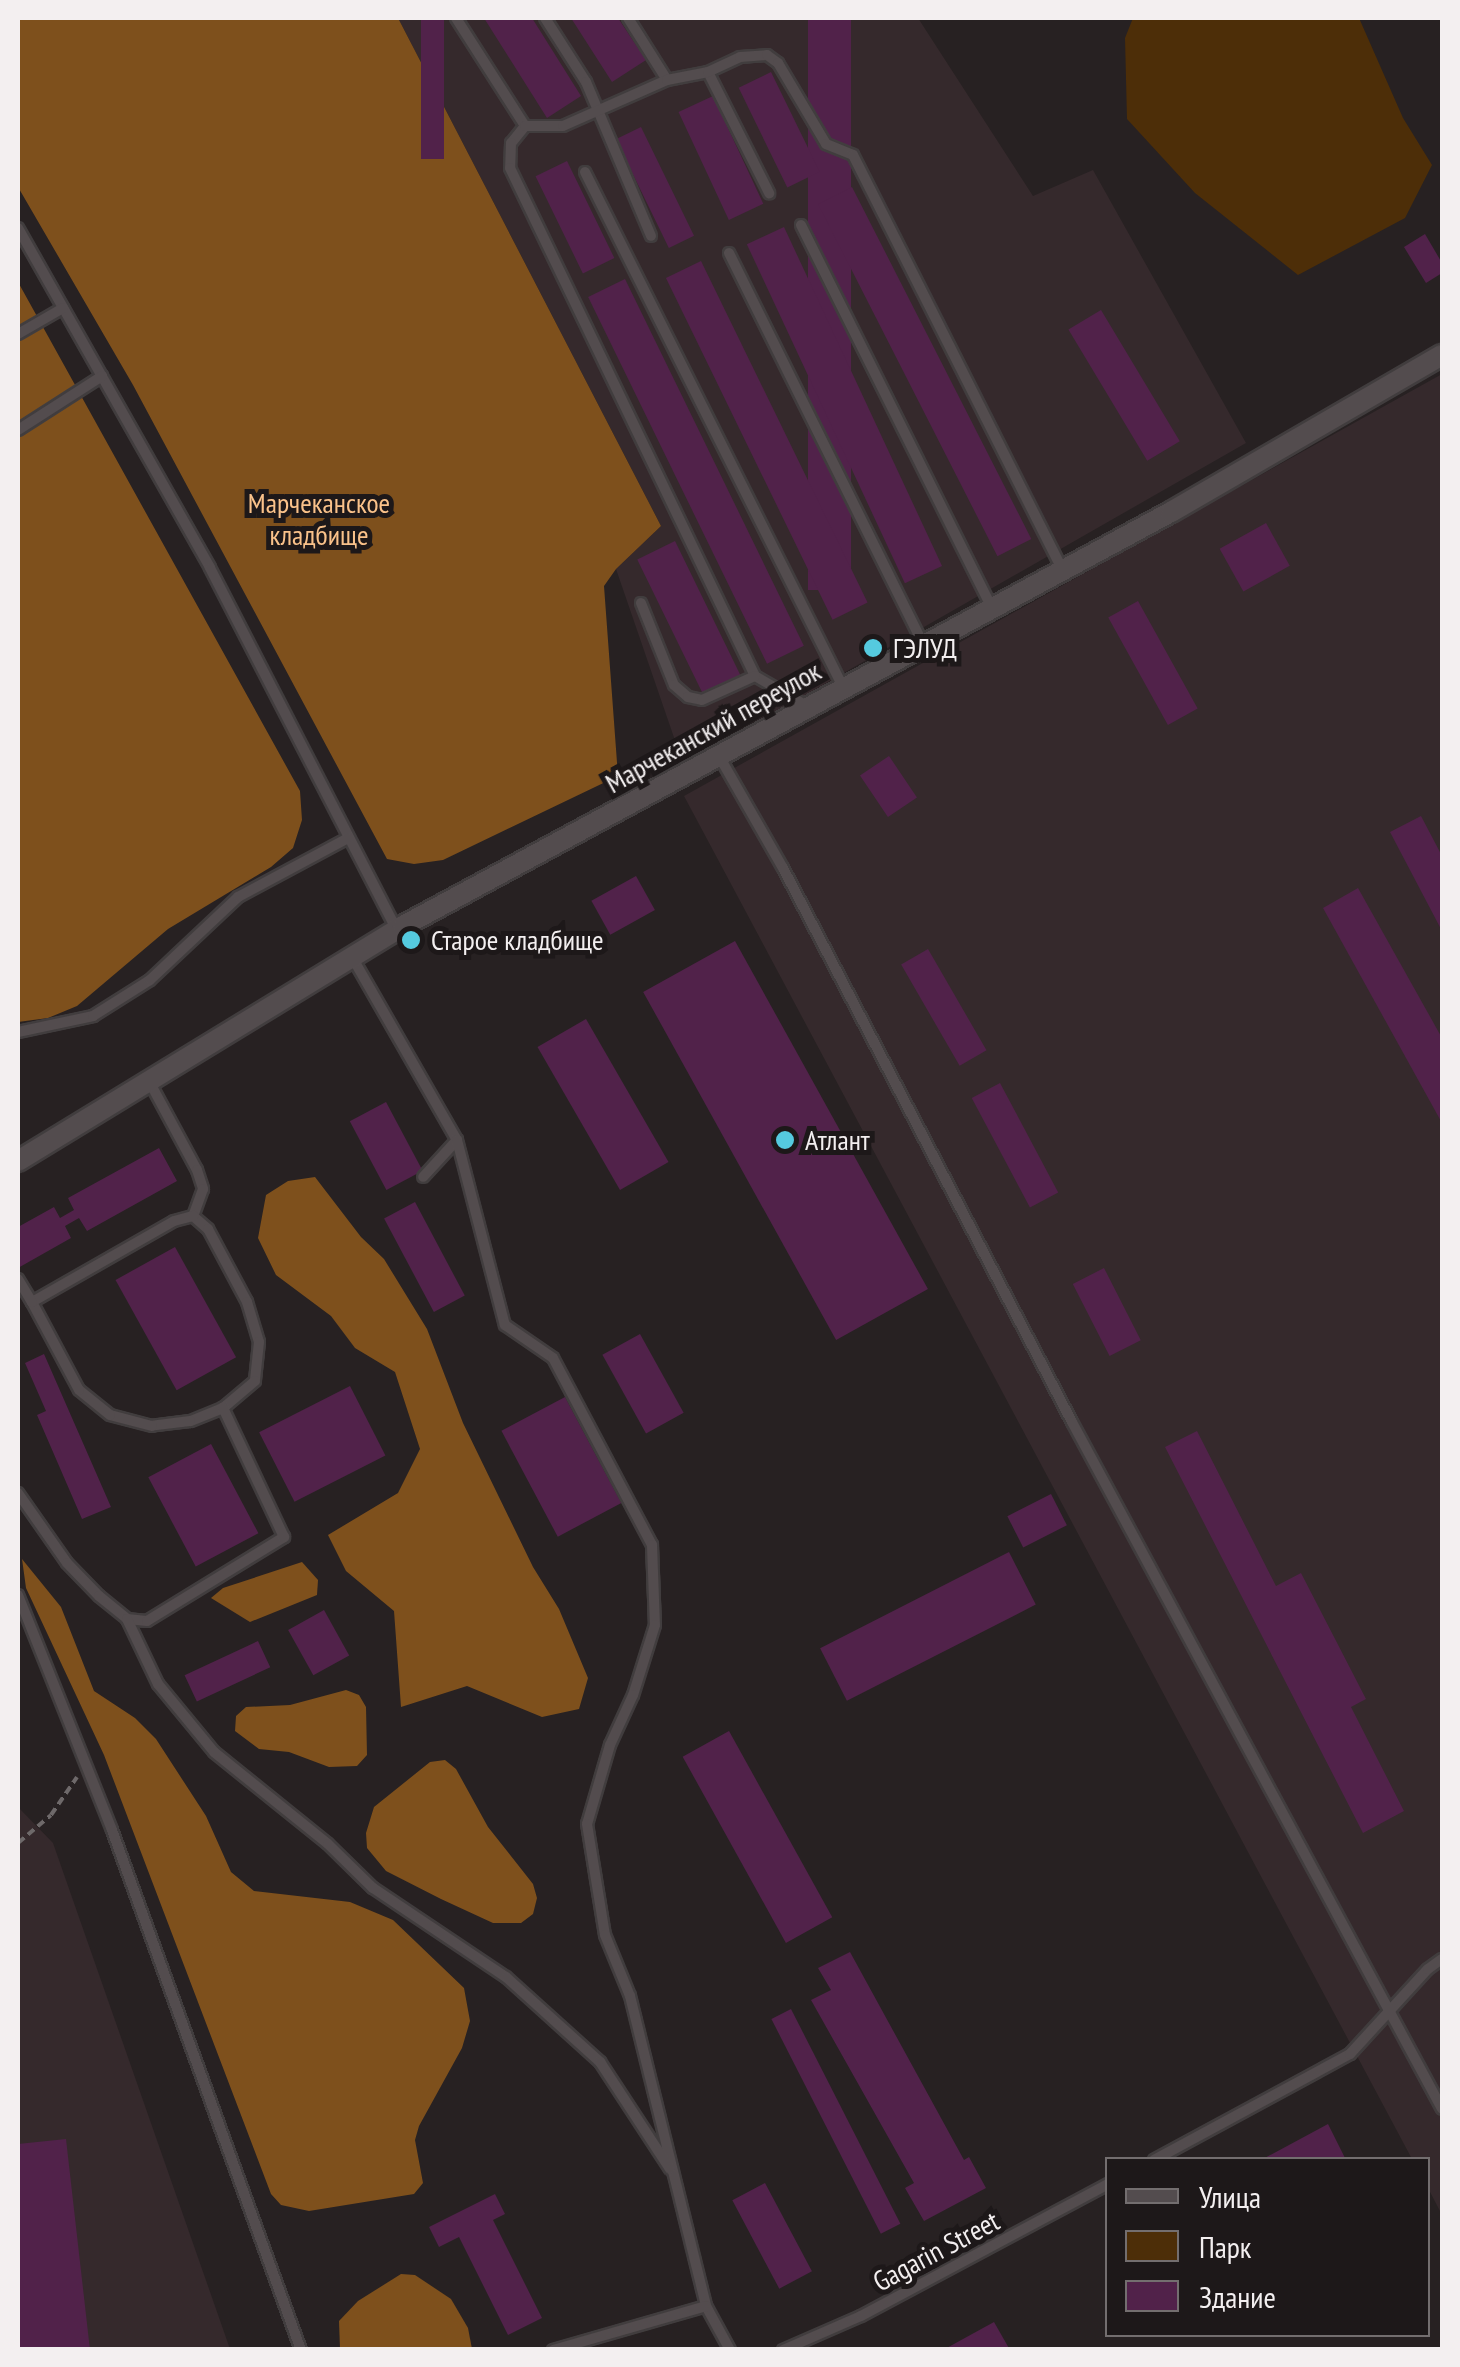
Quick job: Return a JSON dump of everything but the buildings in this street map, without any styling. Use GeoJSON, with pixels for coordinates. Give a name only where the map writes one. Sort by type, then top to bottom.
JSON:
{"type":"FeatureCollection","features":[{"type":"Feature","properties":{"kind":"street","name":"Марчеканский переулок"},"geometry":{"type":"LineString","coordinates":[[18,1161],[351,956],[1248,469],[1442,354]]}},
{"type":"Feature","properties":{"kind":"lane"},"geometry":{"type":"LineString","coordinates":[[456,18],[525,126]]}},
{"type":"Feature","properties":{"kind":"lane"},"geometry":{"type":"LineString","coordinates":[[545,18],[586,82],[651,236]]}},
{"type":"Feature","properties":{"kind":"lane"},"geometry":{"type":"LineString","coordinates":[[628,18],[667,80]]}},
{"type":"Feature","properties":{"kind":"lane"},"geometry":{"type":"LineString","coordinates":[[525,126],[563,126],[667,80],[708,72],[740,57],[767,55],[787,72],[826,144],[853,155],[1062,569]]}},
{"type":"Feature","properties":{"kind":"lane"},"geometry":{"type":"LineString","coordinates":[[708,72],[769,194]]}},
{"type":"Feature","properties":{"kind":"lane"},"geometry":{"type":"LineString","coordinates":[[525,126],[511,143],[510,168],[754,676],[808,706]]}},
{"type":"Feature","properties":{"kind":"lane"},"geometry":{"type":"LineString","coordinates":[[584,172],[843,687]]}},
{"type":"Feature","properties":{"kind":"lane"},"geometry":{"type":"LineString","coordinates":[[801,225],[990,606]]}},
{"type":"Feature","properties":{"kind":"lane"},"geometry":{"type":"LineString","coordinates":[[18,228],[210,568],[397,930]]}},
{"type":"Feature","properties":{"kind":"lane"},"geometry":{"type":"LineString","coordinates":[[729,253],[924,643]]}},
{"type":"Feature","properties":{"kind":"lane"},"geometry":{"type":"LineString","coordinates":[[18,334],[63,308]]}},
{"type":"Feature","properties":{"kind":"lane"},"geometry":{"type":"LineString","coordinates":[[18,430],[102,376]]}},
{"type":"Feature","properties":{"kind":"lane"},"geometry":{"type":"LineString","coordinates":[[641,603],[674,685],[688,698],[702,700],[754,676]]}},
{"type":"Feature","properties":{"kind":"lane"},"geometry":{"type":"LineString","coordinates":[[719,756],[783,868],[1072,1422],[1442,2109]]}},
{"type":"Feature","properties":{"kind":"lane"},"geometry":{"type":"LineString","coordinates":[[18,1032],[93,1016],[150,980],[238,897],[348,838]]}},
{"type":"Feature","properties":{"kind":"lane"},"geometry":{"type":"LineString","coordinates":[[351,956],[457,1140],[504,1325],[553,1358],[652,1545],[655,1625],[633,1695],[610,1746],[587,1824],[605,1936],[630,1996],[706,2306],[730,2350]]}},
{"type":"Feature","properties":{"kind":"lane"},"geometry":{"type":"LineString","coordinates":[[148,1080],[197,1170],[203,1189],[193,1216]]}},
{"type":"Feature","properties":{"kind":"lane"},"geometry":{"type":"LineString","coordinates":[[423,1177],[457,1140]]}},
{"type":"Feature","properties":{"kind":"lane"},"geometry":{"type":"LineString","coordinates":[[32,1302],[174,1221],[193,1216]]}},
{"type":"Feature","properties":{"kind":"lane"},"geometry":{"type":"LineString","coordinates":[[18,1279],[79,1390],[110,1416],[152,1426],[190,1421],[223,1408],[254,1381],[259,1342],[247,1302],[208,1229],[193,1216]]}},
{"type":"Feature","properties":{"kind":"lane"},"geometry":{"type":"LineString","coordinates":[[127,1619],[147,1620],[284,1537],[223,1408]]}},
{"type":"Feature","properties":{"kind":"lane"},"geometry":{"type":"LineString","coordinates":[[18,1493],[68,1563],[127,1619],[158,1684],[214,1752],[328,1844],[373,1888],[506,1976],[600,2062],[675,2177]]}},
{"type":"Feature","properties":{"kind":"lane"},"geometry":{"type":"LineString","coordinates":[[18,1595],[86,1765],[301,2350]]}},
{"type":"Feature","properties":{"kind":"lane"},"geometry":{"type":"LineString","coordinates":[[1160,2157],[1350,2054],[1391,2014],[1428,1968],[1442,1960]]}},
{"type":"Feature","properties":{"kind":"lane","name":"Gagarin Street"},"geometry":{"type":"LineString","coordinates":[[783,2350],[862,2316],[1105,2186]]}},
{"type":"Feature","properties":{"kind":"lane"},"geometry":{"type":"LineString","coordinates":[[553,2350],[706,2306]]}},
{"type":"Feature","properties":{"kind":"path"},"geometry":{"type":"LineString","coordinates":[[18,1844],[52,1815],[86,1765]]}},
{"type":"Feature","properties":{"kind":"shaded area"},"geometry":{"type":"Polygon","coordinates":[[[398,18],[918,18],[1033,196],[1093,170],[1246,443],[779,710],[680,755],[616,569],[661,526],[398,18]]]}},
{"type":"Feature","properties":{"kind":"shaded area"},"geometry":{"type":"Polygon","coordinates":[[[1442,374],[1442,2215],[1430,2192],[1430,2157],[1411,2157],[684,796],[1442,374]]]}},
{"type":"Feature","properties":{"kind":"shaded area"},"geometry":{"type":"Polygon","coordinates":[[[18,1807],[53,1843],[230,2349],[18,2349],[18,1807]]]}},
{"type":"Feature","properties":{"kind":"green space","name":"Марчеканское кладбище"},"geometry":{"type":"Polygon","coordinates":[[[18,18],[398,18],[661,526],[616,569],[604,586],[618,776],[443,860],[414,864],[387,859],[133,385],[18,187],[18,18]]]}},
{"type":"Feature","properties":{"kind":"green space"},"geometry":{"type":"Polygon","coordinates":[[[1133,18],[1359,18],[1403,118],[1432,165],[1405,218],[1298,275],[1195,193],[1127,119],[1125,38],[1133,18]]]}},
{"type":"Feature","properties":{"kind":"green space"},"geometry":{"type":"Polygon","coordinates":[[[18,282],[300,791],[302,820],[293,848],[271,867],[168,929],[77,1006],[48,1018],[18,1022],[18,282]]]}},
{"type":"Feature","properties":{"kind":"green space"},"geometry":{"type":"Polygon","coordinates":[[[315,1177],[361,1237],[384,1259],[427,1329],[463,1423],[533,1567],[559,1609],[588,1678],[579,1709],[542,1717],[467,1686],[401,1707],[394,1611],[346,1571],[328,1535],[398,1493],[420,1449],[395,1372],[355,1348],[331,1316],[276,1275],[258,1238],[266,1195],[288,1181],[315,1177]]]}},
{"type":"Feature","properties":{"kind":"green space"},"geometry":{"type":"Polygon","coordinates":[[[22,1559],[61,1607],[94,1691],[135,1718],[156,1739],[206,1816],[231,1872],[254,1891],[350,1902],[393,1920],[464,1988],[470,2021],[462,2048],[419,2126],[415,2140],[423,2183],[414,2194],[309,2211],[281,2205],[271,2194],[104,1755],[26,1588],[22,1559]]]}},
{"type":"Feature","properties":{"kind":"green space"},"geometry":{"type":"Polygon","coordinates":[[[302,1562],[318,1580],[317,1595],[250,1622],[211,1598],[223,1588],[302,1562]]]}},
{"type":"Feature","properties":{"kind":"green space"},"geometry":{"type":"Polygon","coordinates":[[[346,1690],[359,1695],[366,1707],[367,1755],[357,1766],[329,1767],[289,1752],[259,1749],[235,1731],[236,1716],[246,1707],[290,1705],[346,1690]]]}},
{"type":"Feature","properties":{"kind":"green space"},"geometry":{"type":"Polygon","coordinates":[[[445,1760],[456,1769],[488,1827],[533,1884],[537,1898],[533,1914],[521,1923],[493,1923],[441,1899],[386,1871],[367,1848],[366,1833],[374,1807],[430,1762],[445,1760]]]}},
{"type":"Feature","properties":{"kind":"green space"},"geometry":{"type":"Polygon","coordinates":[[[401,2274],[415,2275],[451,2299],[468,2328],[472,2349],[340,2349],[339,2321],[358,2301],[401,2274]]]}},
{"type":"Feature","properties":{"kind":"place","name":"ГЭЛУД"},"geometry":{"type":"Point","coordinates":[873,648]}},
{"type":"Feature","properties":{"kind":"place","name":"Старое кладбище"},"geometry":{"type":"Point","coordinates":[411,940]}},
{"type":"Feature","properties":{"kind":"place","name":"Атлант"},"geometry":{"type":"Point","coordinates":[785,1140]}}]}
